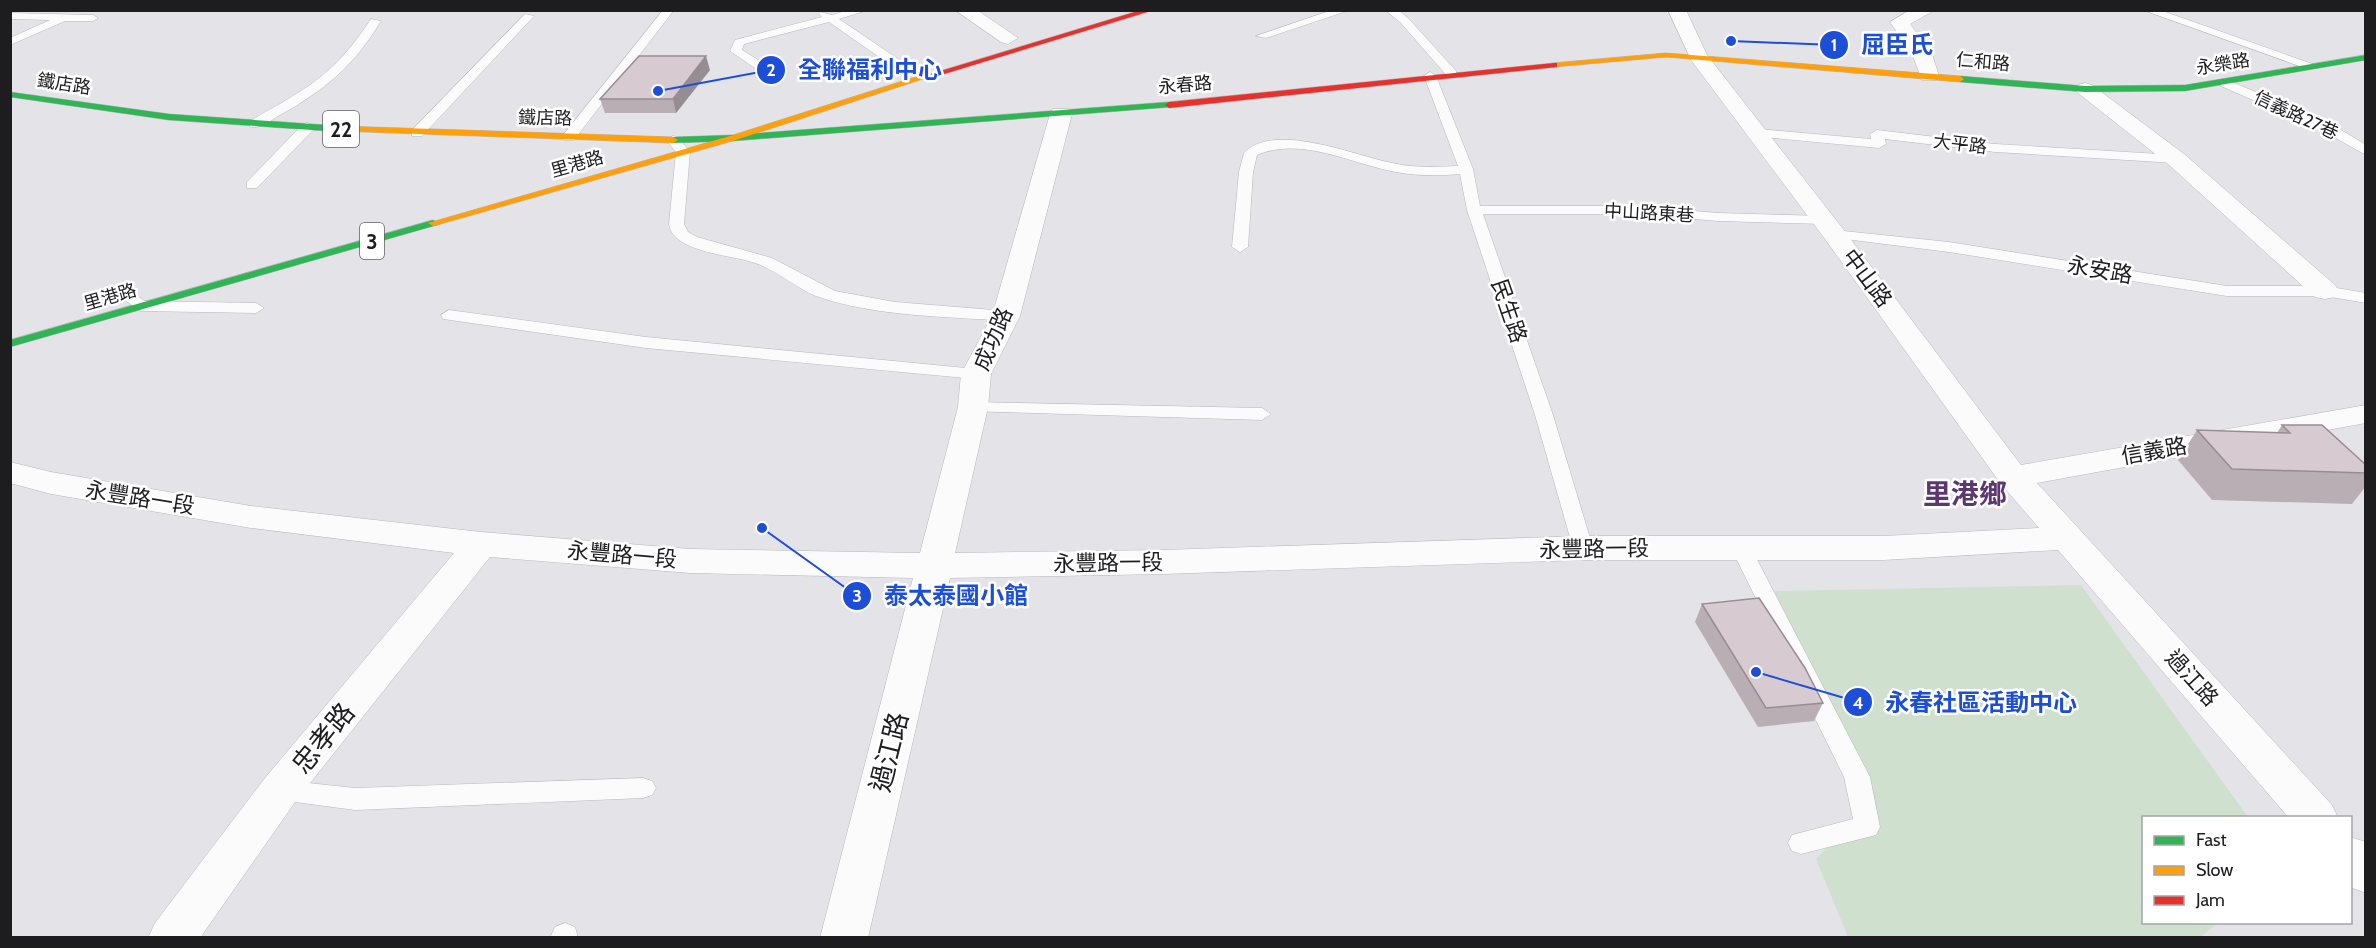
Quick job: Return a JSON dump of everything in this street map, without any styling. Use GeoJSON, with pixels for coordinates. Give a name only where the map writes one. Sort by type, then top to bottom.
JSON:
{"type":"FeatureCollection","features":[{"type":"Feature","properties":{"kind":"main road"},"geometry":{"type":"LineString","coordinates":[[806,100],[1105,10]]}},
{"type":"Feature","properties":{"kind":"main road"},"geometry":{"type":"LineString","coordinates":[[733,138],[883,89],[1152,10]]}},
{"type":"Feature","properties":{"kind":"main road","name":"永春路"},"geometry":{"type":"LineString","coordinates":[[678,146],[733,138],[1191,103],[1615,58],[1698,56]]}},
{"type":"Feature","properties":{"kind":"main road","name":"仁和路"},"geometry":{"type":"LineString","coordinates":[[1698,56],[1754,64],[2085,89]]}},
{"type":"Feature","properties":{"kind":"main road","name":"永樂路"},"geometry":{"type":"LineString","coordinates":[[2085,89],[2144,91],[2225,83],[2366,57]]}},
{"type":"Feature","properties":{"kind":"main road","name":"鐵店路"},"geometry":{"type":"LineString","coordinates":[[10,94],[149,115],[255,124],[417,133],[569,137],[678,146]]}},
{"type":"Feature","properties":{"kind":"main road","name":"里港路"},"geometry":{"type":"LineString","coordinates":[[10,344],[678,146],[728,123]]}},
{"type":"Feature","properties":{"kind":"main road","name":"里港路"},"geometry":{"type":"LineString","coordinates":[[627,152],[678,146]]}},
{"type":"Feature","properties":{"kind":"main road","name":"里港路"},"geometry":{"type":"LineString","coordinates":[[117,294],[146,286]]}},
{"type":"Feature","properties":{"kind":"street"},"geometry":{"type":"LineString","coordinates":[[964,10],[1008,38]]}},
{"type":"Feature","properties":{"kind":"street","name":"中山路"},"geometry":{"type":"LineString","coordinates":[[1677,10],[1698,56],[1829,227],[2013,477],[2068,538]]}},
{"type":"Feature","properties":{"kind":"street"},"geometry":{"type":"LineString","coordinates":[[1926,10],[1899,22],[1911,35],[1918,50],[1928,62],[1929,76]]}},
{"type":"Feature","properties":{"kind":"street"},"geometry":{"type":"LineString","coordinates":[[2085,89],[2176,159],[2325,291]]}},
{"type":"Feature","properties":{"kind":"street","name":"成功路"},"geometry":{"type":"LineString","coordinates":[[934,566],[973,407],[976,374],[1006,316],[1061,114]]}},
{"type":"Feature","properties":{"kind":"street","name":"信義路"},"geometry":{"type":"LineString","coordinates":[[2013,477],[2362,418]]}},
{"type":"Feature","properties":{"kind":"street","name":"永豐路一段"},"geometry":{"type":"LineString","coordinates":[[10,472],[51,483],[251,516],[481,544],[690,561],[934,566],[1174,562],[1583,548],[1883,548],[2068,538]]}},
{"type":"Feature","properties":{"kind":"street","name":"過江路"},"geometry":{"type":"LineString","coordinates":[[2068,538],[2314,816]]}},
{"type":"Feature","properties":{"kind":"street","name":"忠孝路"},"geometry":{"type":"LineString","coordinates":[[172,938],[280,790],[481,544]]}},
{"type":"Feature","properties":{"kind":"street","name":"過江路"},"geometry":{"type":"LineString","coordinates":[[844,938],[934,566]]}},
{"type":"Feature","properties":{"kind":"street"},"geometry":{"type":"LineString","coordinates":[[2352,858],[2366,873]]}},
{"type":"Feature","properties":{"kind":"lane"},"geometry":{"type":"LineString","coordinates":[[569,137],[669,10]]}},
{"type":"Feature","properties":{"kind":"lane"},"geometry":{"type":"LineString","coordinates":[[769,72],[736,51],[739,42],[824,15],[863,10]]}},
{"type":"Feature","properties":{"kind":"lane"},"geometry":{"type":"LineString","coordinates":[[1262,36],[1345,10]]}},
{"type":"Feature","properties":{"kind":"lane"},"geometry":{"type":"LineString","coordinates":[[2148,10],[2312,66]]}},
{"type":"Feature","properties":{"kind":"lane"},"geometry":{"type":"LineString","coordinates":[[1390,11],[1404,20],[1452,74]]}},
{"type":"Feature","properties":{"kind":"lane"},"geometry":{"type":"LineString","coordinates":[[824,15],[906,70]]}},
{"type":"Feature","properties":{"kind":"lane"},"geometry":{"type":"LineString","coordinates":[[10,16],[93,18]]}},
{"type":"Feature","properties":{"kind":"lane"},"geometry":{"type":"LineString","coordinates":[[417,133],[529,16]]}},
{"type":"Feature","properties":{"kind":"lane"},"geometry":{"type":"LineString","coordinates":[[10,42],[66,17]]}},
{"type":"Feature","properties":{"kind":"lane"},"geometry":{"type":"LineString","coordinates":[[255,124],[319,86],[331,76],[349,60],[375,21]]}},
{"type":"Feature","properties":{"kind":"lane","name":"民生路"},"geometry":{"type":"LineString","coordinates":[[1430,76],[1466,169],[1474,210],[1544,415],[1583,548]]}},
{"type":"Feature","properties":{"kind":"lane","name":"信義路27巷"},"geometry":{"type":"LineString","coordinates":[[2225,83],[2328,128],[2366,151]]}},
{"type":"Feature","properties":{"kind":"lane"},"geometry":{"type":"LineString","coordinates":[[252,185],[308,127]]}},
{"type":"Feature","properties":{"kind":"lane","name":"大平路"},"geometry":{"type":"LineString","coordinates":[[1758,133],[1879,144],[1876,134],[1995,148],[2176,159]]}},
{"type":"Feature","properties":{"kind":"lane"},"geometry":{"type":"LineString","coordinates":[[1240,247],[1246,171],[1251,153],[1261,147],[1274,144],[1303,145],[1410,170],[1466,169]]}},
{"type":"Feature","properties":{"kind":"lane"},"geometry":{"type":"LineString","coordinates":[[678,146],[682,185],[675,222],[678,230],[696,243],[770,262],[828,295],[911,308],[1006,316]]}},
{"type":"Feature","properties":{"kind":"lane","name":"中山路東巷"},"geometry":{"type":"LineString","coordinates":[[1474,210],[1635,210],[1829,227]]}},
{"type":"Feature","properties":{"kind":"lane","name":"永安路"},"geometry":{"type":"LineString","coordinates":[[1829,227],[2227,291],[2325,291],[2366,297]]}},
{"type":"Feature","properties":{"kind":"lane"},"geometry":{"type":"LineString","coordinates":[[117,294],[141,306],[256,308]]}},
{"type":"Feature","properties":{"kind":"lane"},"geometry":{"type":"LineString","coordinates":[[449,315],[534,329],[768,356],[976,374]]}},
{"type":"Feature","properties":{"kind":"lane"},"geometry":{"type":"LineString","coordinates":[[973,407],[1262,414]]}},
{"type":"Feature","properties":{"kind":"lane"},"geometry":{"type":"LineString","coordinates":[[1741,548],[1857,777],[1867,827],[1801,843]]}},
{"type":"Feature","properties":{"kind":"lane"},"geometry":{"type":"LineString","coordinates":[[280,790],[355,799],[643,788]]}},
{"type":"Feature","properties":{"kind":"green space"},"geometry":{"type":"Polygon","coordinates":[[[2081,585],[2247,816],[2142,816],[2142,924],[2217,924],[2199,938],[1848,937],[1816,859],[1868,804],[1774,591],[2081,585]]]}},
{"type":"Feature","properties":{"kind":"building"},"geometry":{"type":"Polygon","coordinates":[[[639,56],[706,56],[673,99],[600,99],[639,56]]]}},
{"type":"Feature","properties":{"kind":"building"},"geometry":{"type":"Polygon","coordinates":[[[2282,425],[2322,425],[2366,465],[2366,473],[2232,469],[2197,430],[2290,433],[2282,425]]]}},
{"type":"Feature","properties":{"kind":"building"},"geometry":{"type":"Polygon","coordinates":[[[1759,598],[1805,668],[1823,703],[1766,708],[1702,604],[1759,598]]]}},
{"type":"Feature","properties":{"kind":"traffic: fast"},"geometry":{"type":"LineString","coordinates":[[1960,79],[2085,89],[2185,88],[2366,57]]}},
{"type":"Feature","properties":{"kind":"traffic: fast"},"geometry":{"type":"LineString","coordinates":[[10,94],[169,117],[341,129]]}},
{"type":"Feature","properties":{"kind":"traffic: fast"},"geometry":{"type":"LineString","coordinates":[[673,140],[733,138],[1169,105]]}},
{"type":"Feature","properties":{"kind":"traffic: fast"},"geometry":{"type":"LineString","coordinates":[[10,344],[433,223]]}},
{"type":"Feature","properties":{"kind":"traffic: slow"},"geometry":{"type":"LineString","coordinates":[[1554,65],[1666,55],[1960,79]]}},
{"type":"Feature","properties":{"kind":"traffic: slow"},"geometry":{"type":"LineString","coordinates":[[433,223],[733,138],[928,76]]}},
{"type":"Feature","properties":{"kind":"traffic: slow"},"geometry":{"type":"LineString","coordinates":[[341,129],[673,140]]}},
{"type":"Feature","properties":{"kind":"traffic: jam"},"geometry":{"type":"LineString","coordinates":[[928,76],[1151,10]]}},
{"type":"Feature","properties":{"kind":"traffic: jam"},"geometry":{"type":"LineString","coordinates":[[1169,105],[1554,65]]}},
{"type":"Feature","properties":{"kind":"place","name":"屈臣氏"},"geometry":{"type":"Point","coordinates":[1731,41]}},
{"type":"Feature","properties":{"kind":"place","name":"全聯福利中心"},"geometry":{"type":"Point","coordinates":[658,91]}},
{"type":"Feature","properties":{"kind":"place","name":"泰太泰國小館"},"geometry":{"type":"Point","coordinates":[762,528]}},
{"type":"Feature","properties":{"kind":"place","name":"永春社區活動中心"},"geometry":{"type":"Point","coordinates":[1756,672]}},
{"type":"Feature","properties":{"kind":"district","name":"里港鄉"},"geometry":{"type":"Point","coordinates":[1965,494]}}]}
